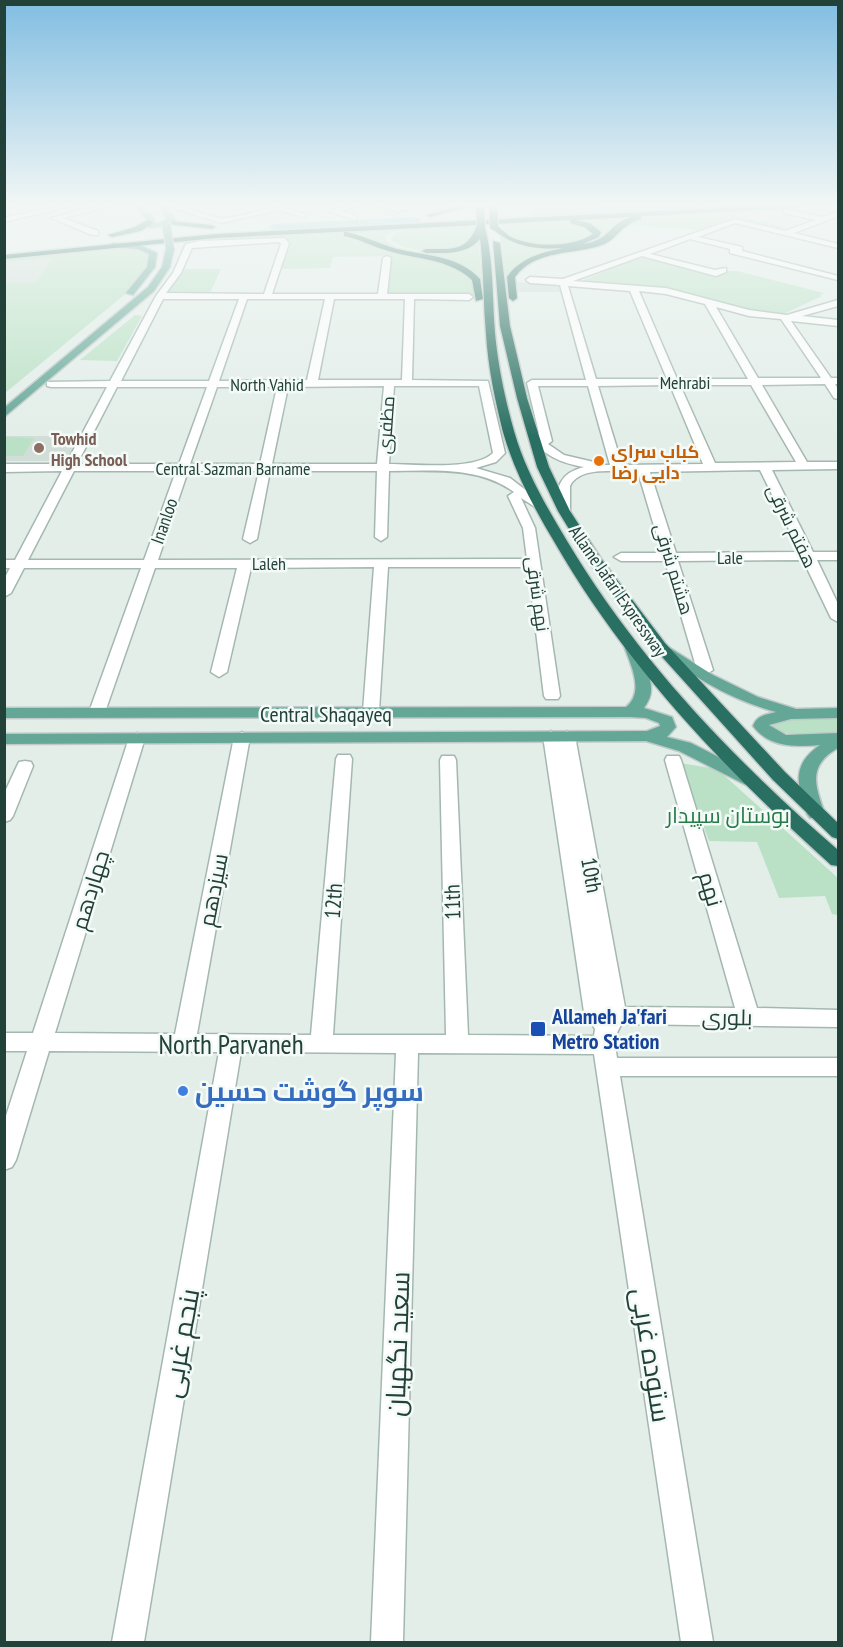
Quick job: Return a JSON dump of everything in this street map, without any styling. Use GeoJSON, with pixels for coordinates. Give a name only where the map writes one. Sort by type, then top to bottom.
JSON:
{"type":"FeatureCollection","features":[{"type":"Feature","properties":{"kind":"highway"},"geometry":{"type":"LineString","coordinates":[[477,283],[481,316],[492,347]]}},
{"type":"Feature","properties":{"kind":"highway","name":"Allame Jafari Expressway"},"geometry":{"type":"LineString","coordinates":[[485,283],[499,390],[510,434],[521,468],[570,560],[666,689],[754,782],[832,855],[838,867]]}},
{"type":"Feature","properties":{"kind":"highway","name":"Allame Jafari Expressway"},"geometry":{"type":"LineString","coordinates":[[494,283],[531,431],[543,467],[564,511],[596,562],[660,646],[779,777],[838,833]]}},
{"type":"Feature","properties":{"kind":"highway"},"geometry":{"type":"LineString","coordinates":[[511,283],[517,372]]}},
{"type":"Feature","properties":{"kind":"main road"},"geometry":{"type":"LineString","coordinates":[[125,297],[138,283]]}},
{"type":"Feature","properties":{"kind":"main road"},"geometry":{"type":"LineString","coordinates":[[4,399],[147,283]]}},
{"type":"Feature","properties":{"kind":"main road"},"geometry":{"type":"LineString","coordinates":[[4,414],[93,340],[156,283]]}},
{"type":"Feature","properties":{"kind":"main road"},"geometry":{"type":"LineString","coordinates":[[79,339],[91,327]]}},
{"type":"Feature","properties":{"kind":"main road"},"geometry":{"type":"LineString","coordinates":[[630,643],[643,681],[644,693],[642,701],[630,712]]}},
{"type":"Feature","properties":{"kind":"main road"},"geometry":{"type":"LineString","coordinates":[[660,646],[708,680],[734,694],[756,703],[796,713]]}},
{"type":"Feature","properties":{"kind":"main road","name":"Central Shaqayeq"},"geometry":{"type":"LineString","coordinates":[[4,713],[630,712],[648,713],[666,720],[668,727],[662,734],[647,736],[4,739]]}},
{"type":"Feature","properties":{"kind":"main road"},"geometry":{"type":"LineString","coordinates":[[838,713],[796,713],[763,721],[761,726],[774,739],[838,740]]}},
{"type":"Feature","properties":{"kind":"main road","name":"Central Shaqayeq"},"geometry":{"type":"LineString","coordinates":[[647,736],[685,747],[754,782]]}},
{"type":"Feature","properties":{"kind":"main road"},"geometry":{"type":"LineString","coordinates":[[816,814],[806,781],[807,767],[814,755],[838,740]]}},
{"type":"Feature","properties":{"kind":"street"},"geometry":{"type":"LineString","coordinates":[[4,593],[160,296],[170,283]]}},
{"type":"Feature","properties":{"kind":"street"},"geometry":{"type":"LineString","coordinates":[[267,297],[272,283]]}},
{"type":"Feature","properties":{"kind":"street"},"geometry":{"type":"LineString","coordinates":[[382,297],[384,283]]}},
{"type":"Feature","properties":{"kind":"street"},"geometry":{"type":"LineString","coordinates":[[563,283],[616,466]]}},
{"type":"Feature","properties":{"kind":"street"},"geometry":{"type":"LineString","coordinates":[[573,283],[666,291],[749,313],[838,323]]}},
{"type":"Feature","properties":{"kind":"street"},"geometry":{"type":"LineString","coordinates":[[633,288],[710,466]]}},
{"type":"Feature","properties":{"kind":"street"},"geometry":{"type":"LineString","coordinates":[[160,296],[470,297]]}},
{"type":"Feature","properties":{"kind":"street","name":"Inanloo"},"geometry":{"type":"LineString","coordinates":[[97,712],[244,297]]}},
{"type":"Feature","properties":{"kind":"street"},"geometry":{"type":"LineString","coordinates":[[312,383],[330,297]]}},
{"type":"Feature","properties":{"kind":"street"},"geometry":{"type":"LineString","coordinates":[[407,383],[410,297]]}},
{"type":"Feature","properties":{"kind":"street"},"geometry":{"type":"LineString","coordinates":[[709,303],[803,465]]}},
{"type":"Feature","properties":{"kind":"street"},"geometry":{"type":"LineString","coordinates":[[785,318],[836,306]]}},
{"type":"Feature","properties":{"kind":"street"},"geometry":{"type":"LineString","coordinates":[[785,318],[833,381],[838,396]]}},
{"type":"Feature","properties":{"kind":"street","name":"Mehrabi"},"geometry":{"type":"LineString","coordinates":[[546,441],[532,383],[833,381]]}},
{"type":"Feature","properties":{"kind":"street","name":"مظفری"},"geometry":{"type":"LineString","coordinates":[[381,537],[389,383]]}},
{"type":"Feature","properties":{"kind":"street","name":"North Vahid"},"geometry":{"type":"LineString","coordinates":[[51,384],[484,383],[499,453],[496,458],[489,461],[461,467]]}},
{"type":"Feature","properties":{"kind":"street"},"geometry":{"type":"LineString","coordinates":[[250,539],[283,384]]}},
{"type":"Feature","properties":{"kind":"street"},"geometry":{"type":"LineString","coordinates":[[531,431],[542,447],[561,460],[616,466],[710,466]]}},
{"type":"Feature","properties":{"kind":"street","name":"هفتم شرقی"},"geometry":{"type":"LineString","coordinates":[[764,465],[838,618]]}},
{"type":"Feature","properties":{"kind":"street"},"geometry":{"type":"LineString","coordinates":[[564,511],[561,491],[564,482],[571,475],[593,469],[838,465]]}},
{"type":"Feature","properties":{"kind":"street"},"geometry":{"type":"LineString","coordinates":[[461,467],[506,481],[540,506]]}},
{"type":"Feature","properties":{"kind":"street","name":"Central Sazman Barname"},"geometry":{"type":"LineString","coordinates":[[4,468],[461,467]]}},
{"type":"Feature","properties":{"kind":"street","name":"هشتم شرقی"},"geometry":{"type":"LineString","coordinates":[[643,468],[705,670]]}},
{"type":"Feature","properties":{"kind":"street","name":"نهم شرقی"},"geometry":{"type":"LineString","coordinates":[[514,496],[529,528],[552,696]]}},
{"type":"Feature","properties":{"kind":"street","name":"Lale"},"geometry":{"type":"LineString","coordinates":[[621,557],[838,556]]}},
{"type":"Feature","properties":{"kind":"street","name":"Laleh"},"geometry":{"type":"LineString","coordinates":[[4,564],[534,562]]}},
{"type":"Feature","properties":{"kind":"street"},"geometry":{"type":"LineString","coordinates":[[219,672],[245,563]]}},
{"type":"Feature","properties":{"kind":"street"},"geometry":{"type":"LineString","coordinates":[[371,711],[381,564]]}},
{"type":"Feature","properties":{"kind":"street","name":"10th"},"geometry":{"type":"LineString","coordinates":[[559,736],[606,1033]]}},
{"type":"Feature","properties":{"kind":"street","name":"سیزدهم"},"geometry":{"type":"LineString","coordinates":[[184,1043],[242,737]]}},
{"type":"Feature","properties":{"kind":"street","name":"چهاردهم"},"geometry":{"type":"LineString","coordinates":[[4,1160],[137,738]]}},
{"type":"Feature","properties":{"kind":"street","name":"12th"},"geometry":{"type":"LineString","coordinates":[[321,1044],[344,759]]}},
{"type":"Feature","properties":{"kind":"street","name":"11th"},"geometry":{"type":"LineString","coordinates":[[448,760],[457,1045]]}},
{"type":"Feature","properties":{"kind":"street","name":"نهم"},"geometry":{"type":"LineString","coordinates":[[673,760],[749,1018]]}},
{"type":"Feature","properties":{"kind":"street"},"geometry":{"type":"LineString","coordinates":[[4,816],[25,766]]}},
{"type":"Feature","properties":{"kind":"street","name":"بلوری"},"geometry":{"type":"LineString","coordinates":[[457,1045],[749,1018],[838,1018]]}},
{"type":"Feature","properties":{"kind":"street"},"geometry":{"type":"LineString","coordinates":[[606,1033],[838,1067]]}},
{"type":"Feature","properties":{"kind":"street","name":"ستوده غربی"},"geometry":{"type":"LineString","coordinates":[[606,1033],[697,1642]]}},
{"type":"Feature","properties":{"kind":"street","name":"North Parvaneh"},"geometry":{"type":"LineString","coordinates":[[4,1042],[457,1045]]}},
{"type":"Feature","properties":{"kind":"street","name":"پنجم غربی"},"geometry":{"type":"LineString","coordinates":[[128,1642],[232,1043]]}},
{"type":"Feature","properties":{"kind":"street","name":"سعید نگهبان"},"geometry":{"type":"LineString","coordinates":[[387,1642],[407,1044]]}},
{"type":"Feature","properties":{"kind":"shaded area"},"geometry":{"type":"Polygon","coordinates":[[[517,283],[559,285],[561,292],[519,292],[517,283]]]}},
{"type":"Feature","properties":{"kind":"shaded area","name":"Towhid High School"},"geometry":{"type":"Polygon","coordinates":[[[4,436],[79,436],[67,459],[5,461],[4,436]]]}},
{"type":"Feature","properties":{"kind":"green space"},"geometry":{"type":"Polygon","coordinates":[[[5,283],[137,283],[5,393],[5,283]]]}},
{"type":"Feature","properties":{"kind":"green space"},"geometry":{"type":"Polygon","coordinates":[[[171,283],[215,283],[209,295],[163,294],[171,283]]]}},
{"type":"Feature","properties":{"kind":"green space"},"geometry":{"type":"Polygon","coordinates":[[[386,283],[473,283],[474,295],[384,296],[386,283]]]}},
{"type":"Feature","properties":{"kind":"green space"},"geometry":{"type":"Polygon","coordinates":[[[586,283],[784,283],[824,293],[779,316],[676,292],[586,283]]]}},
{"type":"Feature","properties":{"kind":"green space"},"geometry":{"type":"Polygon","coordinates":[[[135,315],[142,316],[117,361],[80,360],[135,315]]]}},
{"type":"Feature","properties":{"kind":"green space"},"geometry":{"type":"Polygon","coordinates":[[[5,437],[34,438],[23,456],[5,456],[5,437]]]}},
{"type":"Feature","properties":{"kind":"green space"},"geometry":{"type":"Polygon","coordinates":[[[808,717],[838,717],[838,733],[794,734],[785,733],[770,726],[772,721],[808,717]]]}},
{"type":"Feature","properties":{"kind":"green space","name":"بوستان سپیدار"},"geometry":{"type":"Polygon","coordinates":[[[680,763],[717,769],[838,878],[838,915],[832,914],[825,896],[779,898],[757,842],[709,841],[680,763]]]}},
{"type":"Feature","properties":{"kind":"place","name":"Towhid High School"},"geometry":{"type":"Point","coordinates":[39,448]}},
{"type":"Feature","properties":{"kind":"place","name":"کباب سرای دایی رضا"},"geometry":{"type":"Point","coordinates":[599,461]}},
{"type":"Feature","properties":{"kind":"place","name":"Allameh Ja'fari Metro Station"},"geometry":{"type":"Point","coordinates":[538,1029]}},
{"type":"Feature","properties":{"kind":"place","name":"سوپر گوشت حسین"},"geometry":{"type":"Point","coordinates":[183,1091]}}]}
